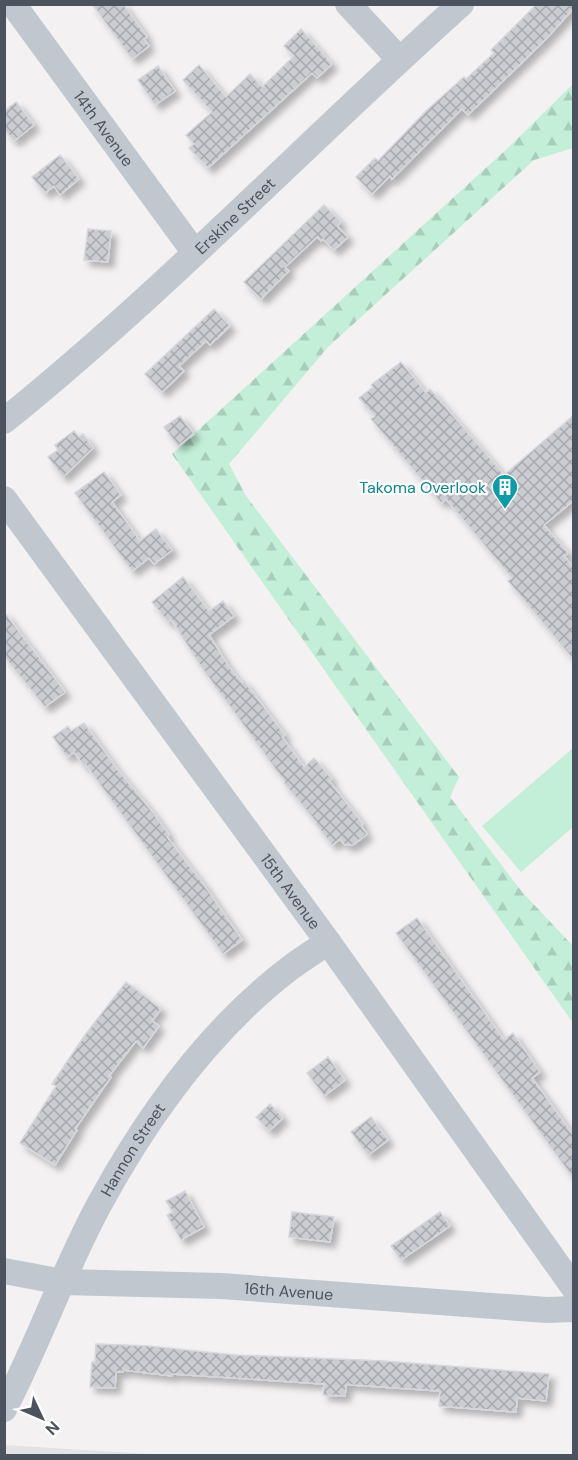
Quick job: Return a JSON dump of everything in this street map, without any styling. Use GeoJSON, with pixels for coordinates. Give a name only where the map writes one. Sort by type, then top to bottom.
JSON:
{"type":"FeatureCollection","features":[{"type":"Feature","properties":{"kind":"street","name":"14th Avenue"},"geometry":{"type":"LineString","coordinates":[[13,4],[195,253]]}},
{"type":"Feature","properties":{"kind":"street"},"geometry":{"type":"LineString","coordinates":[[348,4],[399,59]]}},
{"type":"Feature","properties":{"kind":"street","name":"Erskine Street"},"geometry":{"type":"LineString","coordinates":[[4,421],[68,369],[195,253],[460,4]]}},
{"type":"Feature","properties":{"kind":"street","name":"15th Avenue"},"geometry":{"type":"LineString","coordinates":[[4,499],[328,942],[573,1288]]}},
{"type":"Feature","properties":{"kind":"street","name":"Hannon Street"},"geometry":{"type":"LineString","coordinates":[[4,1409],[99,1204],[132,1147],[162,1103],[192,1065],[234,1019],[291,967],[328,942]]}},
{"type":"Feature","properties":{"kind":"street","name":"16th Avenue"},"geometry":{"type":"LineString","coordinates":[[4,1271],[63,1282],[221,1286],[548,1310],[573,1309]]}},
{"type":"Feature","properties":{"kind":"shaded area"},"geometry":{"type":"Polygon","coordinates":[[[4,1445],[167,1455],[5,1455],[4,1445]]]}},
{"type":"Feature","properties":{"kind":"green space"},"geometry":{"type":"Polygon","coordinates":[[[573,84],[573,148],[534,160],[328,347],[229,464],[246,496],[459,777],[450,797],[522,892],[573,946],[573,1023],[172,454],[511,145],[573,84]]]}},
{"type":"Feature","properties":{"kind":"green space"},"geometry":{"type":"Polygon","coordinates":[[[573,748],[573,827],[521,872],[482,826],[573,748]]]}},
{"type":"Feature","properties":{"kind":"building"},"geometry":{"type":"Polygon","coordinates":[[[92,4],[123,4],[147,37],[144,39],[149,46],[132,59],[92,4]]]}},
{"type":"Feature","properties":{"kind":"building"},"geometry":{"type":"Polygon","coordinates":[[[537,4],[573,4],[573,9],[547,38],[468,115],[462,109],[392,179],[390,176],[372,194],[356,177],[375,158],[378,161],[426,111],[494,53],[491,50],[537,4]]]}},
{"type":"Feature","properties":{"kind":"building"},"geometry":{"type":"Polygon","coordinates":[[[301,29],[332,64],[317,78],[312,73],[208,168],[189,148],[194,144],[186,135],[212,112],[183,80],[199,65],[226,97],[250,74],[262,87],[294,56],[284,46],[301,29]]]}},
{"type":"Feature","properties":{"kind":"building"},"geometry":{"type":"Polygon","coordinates":[[[158,66],[175,91],[155,105],[138,80],[158,66]]]}},
{"type":"Feature","properties":{"kind":"building"},"geometry":{"type":"Polygon","coordinates":[[[16,102],[34,125],[14,141],[4,129],[4,111],[16,102]]]}},
{"type":"Feature","properties":{"kind":"building"},"geometry":{"type":"Polygon","coordinates":[[[60,155],[79,179],[60,195],[54,186],[45,193],[32,177],[60,155]]]}},
{"type":"Feature","properties":{"kind":"building"},"geometry":{"type":"Polygon","coordinates":[[[324,205],[341,222],[337,226],[348,237],[334,250],[323,239],[321,241],[317,237],[285,267],[289,271],[261,299],[244,282],[324,205]]]}},
{"type":"Feature","properties":{"kind":"building"},"geometry":{"type":"Polygon","coordinates":[[[88,229],[111,231],[108,262],[84,260],[88,229]]]}},
{"type":"Feature","properties":{"kind":"building"},"geometry":{"type":"Polygon","coordinates":[[[214,309],[230,326],[210,345],[206,341],[179,366],[184,371],[162,392],[145,374],[214,309]]]}},
{"type":"Feature","properties":{"kind":"building","name":"Takoma Overlook"},"geometry":{"type":"Polygon","coordinates":[[[401,362],[426,393],[430,389],[504,475],[573,416],[573,501],[544,525],[568,553],[564,556],[573,567],[573,659],[508,581],[512,578],[446,499],[441,503],[371,419],[375,416],[359,398],[373,387],[371,385],[401,362]]]}},
{"type":"Feature","properties":{"kind":"building"},"geometry":{"type":"Polygon","coordinates":[[[180,416],[194,434],[178,446],[164,427],[180,416]]]}},
{"type":"Feature","properties":{"kind":"building"},"geometry":{"type":"Polygon","coordinates":[[[74,431],[79,437],[83,434],[93,448],[63,477],[48,457],[58,450],[55,445],[74,431]]]}},
{"type":"Feature","properties":{"kind":"building"},"geometry":{"type":"Polygon","coordinates":[[[104,472],[121,495],[112,502],[140,541],[156,529],[172,550],[154,564],[149,558],[132,571],[75,493],[104,472]]]}},
{"type":"Feature","properties":{"kind":"building"},"geometry":{"type":"Polygon","coordinates":[[[183,577],[209,611],[223,601],[234,616],[209,635],[229,667],[242,683],[244,681],[285,735],[282,737],[304,767],[314,758],[332,779],[329,781],[363,824],[361,826],[367,834],[353,845],[345,845],[340,839],[332,845],[284,783],[202,668],[171,619],[168,622],[152,602],[183,577]]]}},
{"type":"Feature","properties":{"kind":"building"},"geometry":{"type":"Polygon","coordinates":[[[4,612],[65,692],[45,707],[4,656],[4,612]]]}},
{"type":"Feature","properties":{"kind":"building"},"geometry":{"type":"Polygon","coordinates":[[[84,723],[117,769],[154,814],[169,835],[167,837],[242,940],[223,954],[86,765],[84,766],[74,752],[67,757],[53,737],[68,726],[71,731],[84,723]]]}},
{"type":"Feature","properties":{"kind":"building"},"geometry":{"type":"Polygon","coordinates":[[[417,918],[504,1040],[513,1033],[540,1072],[532,1078],[573,1135],[573,1178],[396,933],[417,918]]]}},
{"type":"Feature","properties":{"kind":"building"},"geometry":{"type":"Polygon","coordinates":[[[126,982],[161,1009],[152,1021],[159,1026],[143,1048],[136,1041],[109,1076],[111,1077],[75,1129],[77,1130],[55,1165],[20,1143],[56,1086],[52,1084],[85,1035],[126,982]]]}},
{"type":"Feature","properties":{"kind":"building"},"geometry":{"type":"Polygon","coordinates":[[[328,1057],[345,1080],[324,1096],[307,1073],[328,1057]]]}},
{"type":"Feature","properties":{"kind":"building"},"geometry":{"type":"Polygon","coordinates":[[[270,1104],[283,1118],[269,1131],[256,1117],[270,1104]]]}},
{"type":"Feature","properties":{"kind":"building"},"geometry":{"type":"Polygon","coordinates":[[[371,1117],[388,1140],[368,1155],[351,1132],[371,1117]]]}},
{"type":"Feature","properties":{"kind":"building"},"geometry":{"type":"Polygon","coordinates":[[[185,1191],[204,1227],[181,1240],[167,1215],[173,1212],[166,1201],[185,1191]]]}},
{"type":"Feature","properties":{"kind":"building"},"geometry":{"type":"Polygon","coordinates":[[[292,1212],[334,1217],[330,1242],[289,1237],[292,1212]]]}},
{"type":"Feature","properties":{"kind":"building"},"geometry":{"type":"Polygon","coordinates":[[[440,1212],[450,1226],[401,1260],[391,1246],[440,1212]]]}},
{"type":"Feature","properties":{"kind":"building"},"geometry":{"type":"Polygon","coordinates":[[[96,1344],[148,1346],[235,1355],[384,1361],[549,1374],[546,1401],[517,1398],[516,1412],[439,1406],[440,1391],[346,1385],[345,1396],[323,1395],[324,1384],[172,1374],[172,1376],[123,1370],[123,1372],[116,1372],[115,1388],[90,1387],[96,1344]]]}},
{"type":"Feature","properties":{"kind":"place","name":"Takoma Overlook"},"geometry":{"type":"Point","coordinates":[505,510]}}]}
